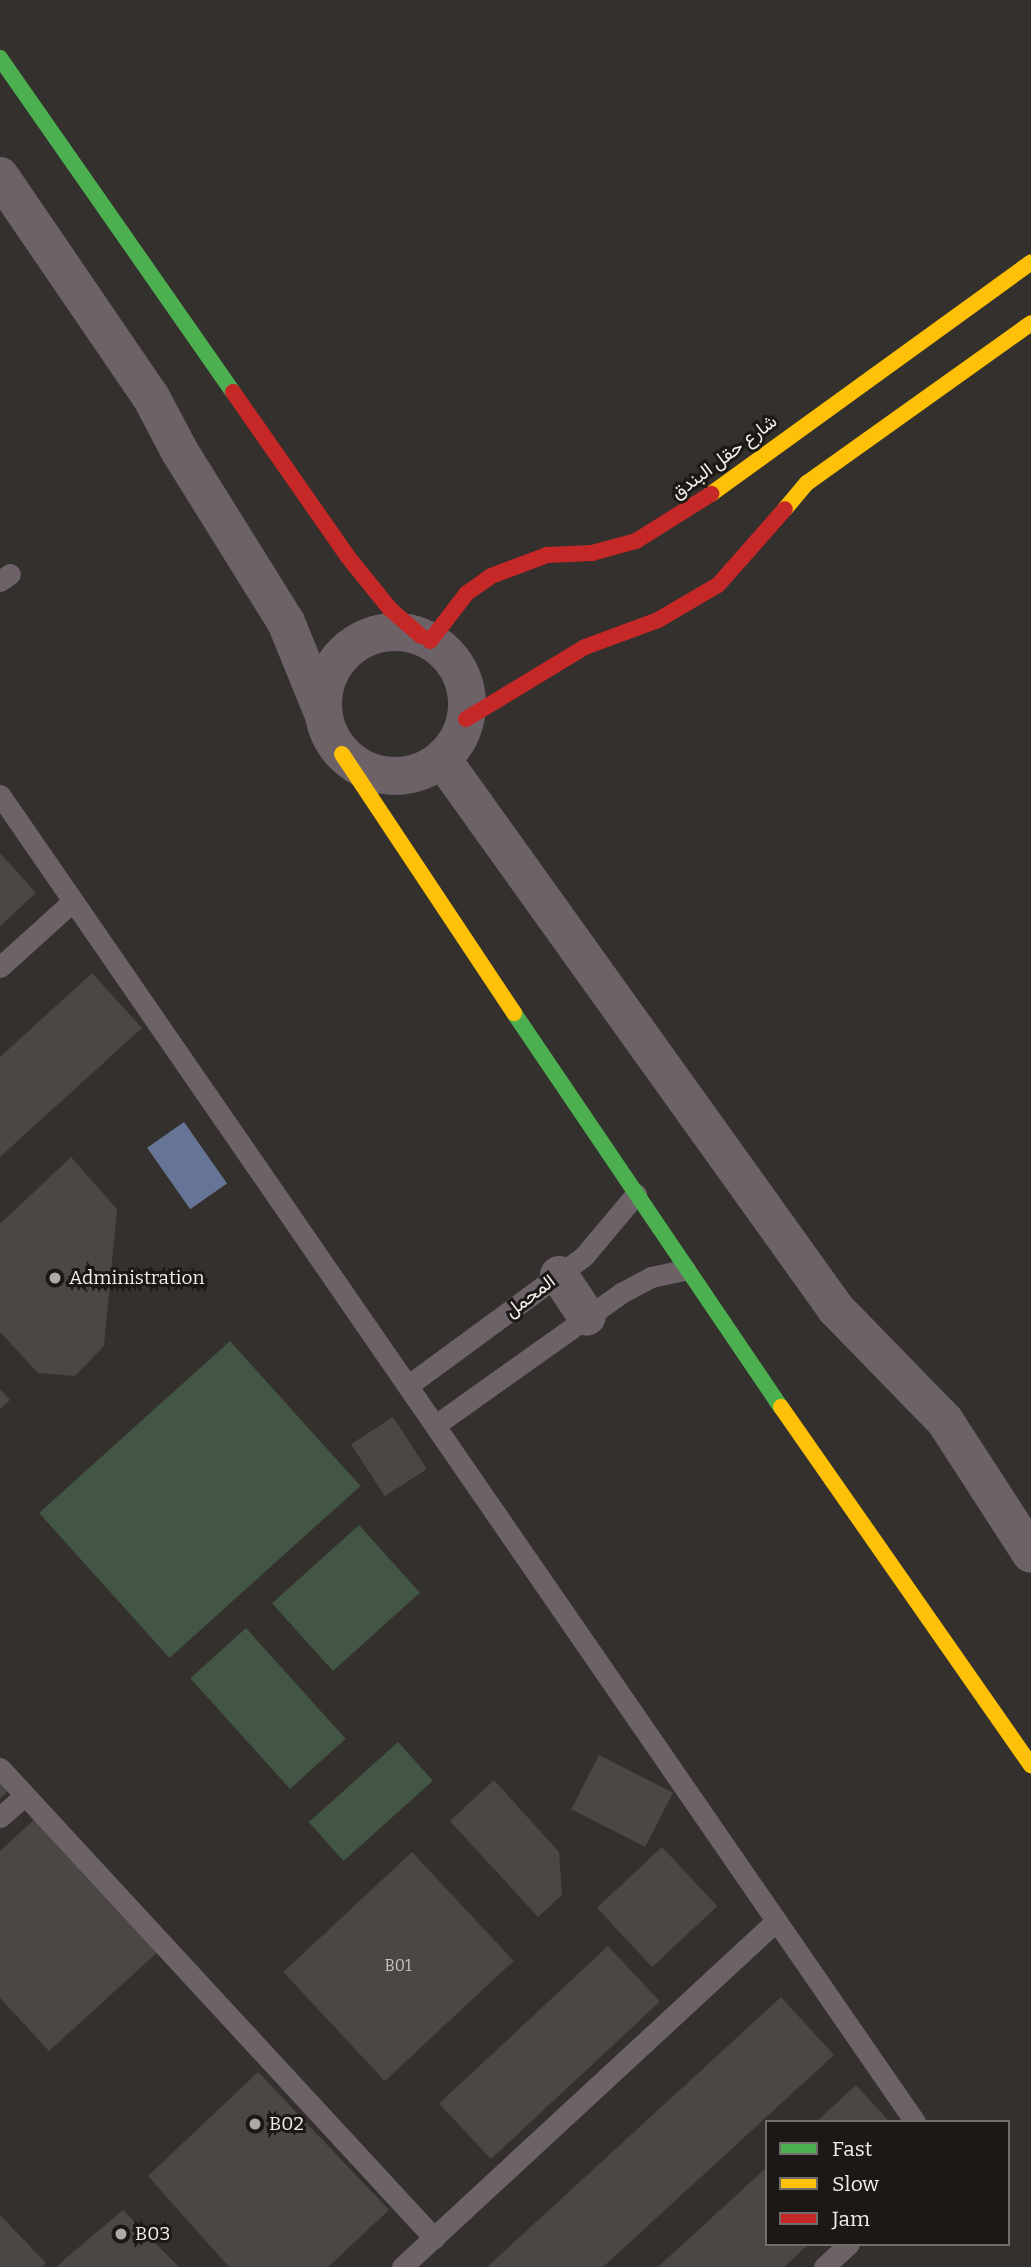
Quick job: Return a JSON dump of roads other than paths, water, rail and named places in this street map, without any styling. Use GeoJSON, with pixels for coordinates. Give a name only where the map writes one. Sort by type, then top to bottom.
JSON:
{"type":"FeatureCollection","features":[{"type":"Feature","properties":{"kind":"street"},"geometry":{"type":"LineString","coordinates":[[0,58],[348,557],[390,609],[445,651],[461,674],[468,701],[466,719],[453,748],[442,759],[415,774],[383,775],[355,765],[342,754]]}},
{"type":"Feature","properties":{"kind":"street"},"geometry":{"type":"LineString","coordinates":[[0,176],[152,397],[197,479],[286,622],[342,754],[685,1270],[1031,1766]]}},
{"type":"Feature","properties":{"kind":"street","name":"شارع حقل البندق"},"geometry":{"type":"LineString","coordinates":[[426,638],[467,593],[491,576],[547,555],[592,553],[636,541],[675,520],[1031,262]]}},
{"type":"Feature","properties":{"kind":"street"},"geometry":{"type":"LineString","coordinates":[[466,719],[585,647],[658,620],[709,591],[807,484],[1031,323]]}},
{"type":"Feature","properties":{"kind":"street"},"geometry":{"type":"LineString","coordinates":[[323,713],[330,672],[342,654],[379,634],[426,638]]}},
{"type":"Feature","properties":{"kind":"street"},"geometry":{"type":"LineString","coordinates":[[442,759],[836,1309],[945,1421],[1031,1554]]}},
{"type":"Feature","properties":{"kind":"street"},"geometry":{"type":"LineString","coordinates":[[559,1275],[587,1317]]}},
{"type":"Feature","properties":{"kind":"lane"},"geometry":{"type":"LineString","coordinates":[[0,796],[410,1384],[914,2120]]}},
{"type":"Feature","properties":{"kind":"lane"},"geometry":{"type":"LineString","coordinates":[[0,967],[72,902]]}},
{"type":"Feature","properties":{"kind":"lane","name":"المحمل"},"geometry":{"type":"LineString","coordinates":[[410,1384],[559,1275],[599,1242],[636,1194]]}},
{"type":"Feature","properties":{"kind":"lane"},"geometry":{"type":"LineString","coordinates":[[437,1424],[587,1317],[651,1277],[685,1270]]}},
{"type":"Feature","properties":{"kind":"lane"},"geometry":{"type":"LineString","coordinates":[[0,1768],[434,2238]]}},
{"type":"Feature","properties":{"kind":"lane"},"geometry":{"type":"LineString","coordinates":[[0,1817],[25,1795]]}},
{"type":"Feature","properties":{"kind":"lane"},"geometry":{"type":"LineString","coordinates":[[402,2267],[776,1921]]}},
{"type":"Feature","properties":{"kind":"lane"},"geometry":{"type":"LineString","coordinates":[[824,2267],[847,2246]]}},
{"type":"Feature","properties":{"kind":"water"},"geometry":{"type":"Polygon","coordinates":[[[184,1122],[227,1183],[190,1209],[147,1148],[184,1122]]]}},
{"type":"Feature","properties":{"kind":"place","name":"Administration"},"geometry":{"type":"Point","coordinates":[55,1278]}},
{"type":"Feature","properties":{"kind":"place","name":"B02"},"geometry":{"type":"Point","coordinates":[255,2124]}},
{"type":"Feature","properties":{"kind":"place","name":"B03"},"geometry":{"type":"Point","coordinates":[121,2234]}}]}
